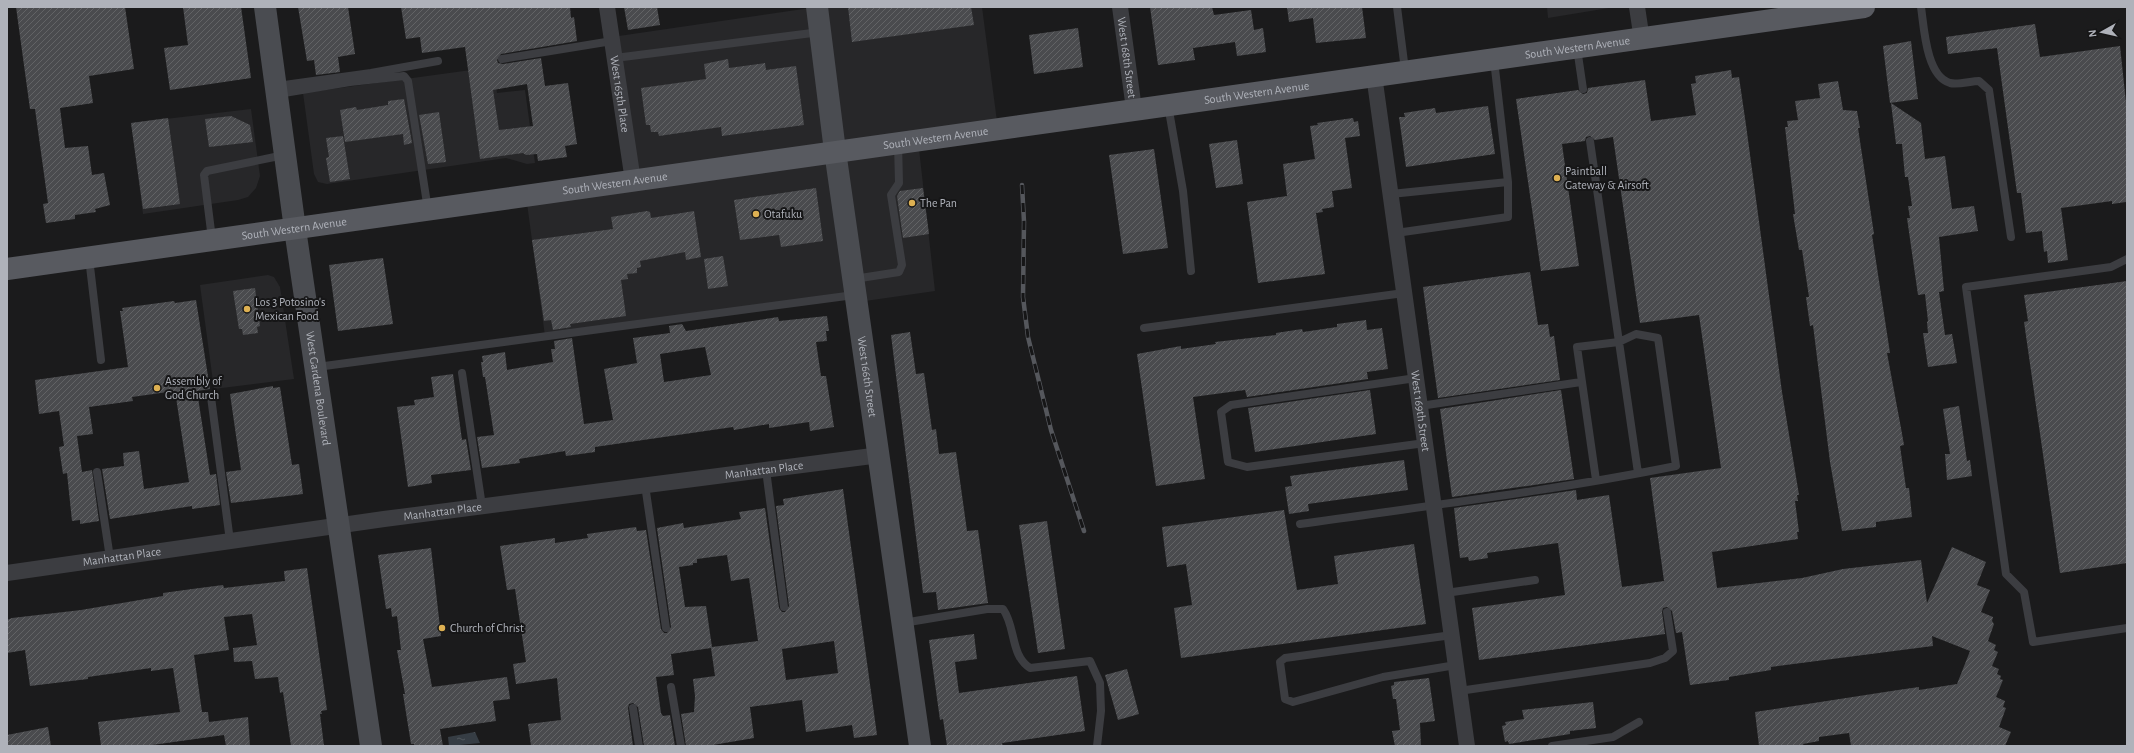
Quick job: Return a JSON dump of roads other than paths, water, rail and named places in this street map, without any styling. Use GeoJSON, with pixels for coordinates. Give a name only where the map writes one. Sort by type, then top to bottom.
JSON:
{"type":"FeatureCollection","features":[{"type":"Feature","properties":{"kind":"main road","name":"West Gardena Boulevard"},"geometry":{"type":"LineString","coordinates":[[265,7],[295,229],[370,746]]}},
{"type":"Feature","properties":{"kind":"main road","name":"West 166th Street"},"geometry":{"type":"LineString","coordinates":[[817,7],[835,151],[880,455],[920,746]]}},
{"type":"Feature","properties":{"kind":"main road","name":"South Western Avenue"},"geometry":{"type":"LineString","coordinates":[[7,268],[295,229],[1374,75],[1642,40],[1794,12],[1864,7]]}},
{"type":"Feature","properties":{"kind":"street","name":"West 165th Place"},"geometry":{"type":"LineString","coordinates":[[607,7],[633,181]]}},
{"type":"Feature","properties":{"kind":"street","name":"West 168th Street"},"geometry":{"type":"LineString","coordinates":[[1120,7],[1134,109]]}},
{"type":"Feature","properties":{"kind":"street"},"geometry":{"type":"LineString","coordinates":[[1637,7],[1642,40]]}},
{"type":"Feature","properties":{"kind":"street","name":"West 169th Street"},"geometry":{"type":"LineString","coordinates":[[1374,75],[1467,746]]}},
{"type":"Feature","properties":{"kind":"street","name":"Manhattan Place"},"geometry":{"type":"LineString","coordinates":[[7,573],[482,506],[880,455]]}},
{"type":"Feature","properties":{"kind":"lane"},"geometry":{"type":"LineString","coordinates":[[1397,7],[1405,71]]}},
{"type":"Feature","properties":{"kind":"lane"},"geometry":{"type":"LineString","coordinates":[[1921,7],[1929,58],[1939,76],[1951,83],[1979,81],[1989,90],[2011,237]]}},
{"type":"Feature","properties":{"kind":"lane"},"geometry":{"type":"LineString","coordinates":[[615,58],[820,32]]}},
{"type":"Feature","properties":{"kind":"lane"},"geometry":{"type":"LineString","coordinates":[[502,59],[612,41]]}},
{"type":"Feature","properties":{"kind":"lane"},"geometry":{"type":"LineString","coordinates":[[1577,48],[1583,89]]}},
{"type":"Feature","properties":{"kind":"lane"},"geometry":{"type":"LineString","coordinates":[[1396,234],[1508,217],[1508,182],[1494,59]]}},
{"type":"Feature","properties":{"kind":"lane"},"geometry":{"type":"LineString","coordinates":[[277,90],[438,61]]}},
{"type":"Feature","properties":{"kind":"lane"},"geometry":{"type":"LineString","coordinates":[[277,90],[404,76],[408,81],[428,210]]}},
{"type":"Feature","properties":{"kind":"lane"},"geometry":{"type":"LineString","coordinates":[[1168,104],[1183,191],[1191,271]]}},
{"type":"Feature","properties":{"kind":"lane"},"geometry":{"type":"LineString","coordinates":[[1590,140],[1638,473]]}},
{"type":"Feature","properties":{"kind":"lane"},"geometry":{"type":"LineString","coordinates":[[316,367],[855,287],[899,272],[902,265],[891,195],[899,183],[898,142]]}},
{"type":"Feature","properties":{"kind":"lane"},"geometry":{"type":"LineString","coordinates":[[212,240],[204,175],[208,171],[285,155]]}},
{"type":"Feature","properties":{"kind":"lane"},"geometry":{"type":"LineString","coordinates":[[1391,194],[1508,182]]}},
{"type":"Feature","properties":{"kind":"lane"},"geometry":{"type":"LineString","coordinates":[[89,257],[101,360]]}},
{"type":"Feature","properties":{"kind":"lane"},"geometry":{"type":"LineString","coordinates":[[2127,259],[2111,267],[1966,288],[2006,574],[2024,592],[2033,642],[2127,628]]}},
{"type":"Feature","properties":{"kind":"lane"},"geometry":{"type":"LineString","coordinates":[[1144,328],[1404,293]]}},
{"type":"Feature","properties":{"kind":"lane"},"geometry":{"type":"LineString","coordinates":[[1300,524],[1434,506],[1596,480],[1676,466],[1658,338],[1636,334],[1619,342],[1577,347],[1596,480]]}},
{"type":"Feature","properties":{"kind":"lane"},"geometry":{"type":"LineString","coordinates":[[462,373],[482,506]]}},
{"type":"Feature","properties":{"kind":"lane"},"geometry":{"type":"LineString","coordinates":[[1416,378],[1231,405],[1221,412],[1228,462],[1248,467],[1425,443]]}},
{"type":"Feature","properties":{"kind":"lane"},"geometry":{"type":"LineString","coordinates":[[1420,406],[1581,382]]}},
{"type":"Feature","properties":{"kind":"lane"},"geometry":{"type":"LineString","coordinates":[[211,397],[230,541]]}},
{"type":"Feature","properties":{"kind":"lane"},"geometry":{"type":"LineString","coordinates":[[766,470],[784,607]]}},
{"type":"Feature","properties":{"kind":"lane"},"geometry":{"type":"LineString","coordinates":[[97,472],[110,558]]}},
{"type":"Feature","properties":{"kind":"lane"},"geometry":{"type":"LineString","coordinates":[[645,485],[666,628]]}},
{"type":"Feature","properties":{"kind":"lane"},"geometry":{"type":"LineString","coordinates":[[1446,593],[1535,580]]}},
{"type":"Feature","properties":{"kind":"lane"},"geometry":{"type":"LineString","coordinates":[[903,624],[988,609],[1003,609],[1007,615],[1022,663],[1030,668],[1090,660],[1100,683],[1101,712],[1096,746]]}},
{"type":"Feature","properties":{"kind":"lane"},"geometry":{"type":"LineString","coordinates":[[1459,691],[1650,663],[1665,658],[1673,651],[1667,612]]}},
{"type":"Feature","properties":{"kind":"lane"},"geometry":{"type":"LineString","coordinates":[[1452,635],[1285,658],[1280,662],[1285,699],[1293,702],[1383,677],[1456,665]]}},
{"type":"Feature","properties":{"kind":"lane"},"geometry":{"type":"LineString","coordinates":[[671,687],[681,746]]}},
{"type":"Feature","properties":{"kind":"lane"},"geometry":{"type":"LineString","coordinates":[[633,708],[639,746]]}},
{"type":"Feature","properties":{"kind":"lane"},"geometry":{"type":"LineString","coordinates":[[1552,746],[1612,737],[1639,722]]}},
{"type":"Feature","properties":{"kind":"water"},"geometry":{"type":"Polygon","coordinates":[[[475,732],[480,743],[449,746],[448,737],[475,732]]]}},
{"type":"Feature","properties":{"kind":"railway"},"geometry":{"type":"LineString","coordinates":[[1022,185],[1024,222],[1023,297],[1028,337],[1051,430],[1084,531]]}},
{"type":"Feature","properties":{"kind":"place","name":"Paintball Gateway & Airsoft"},"geometry":{"type":"Point","coordinates":[1557,178]}},
{"type":"Feature","properties":{"kind":"place","name":"The Pan"},"geometry":{"type":"Point","coordinates":[912,203]}},
{"type":"Feature","properties":{"kind":"place","name":"Otafuku"},"geometry":{"type":"Point","coordinates":[756,214]}},
{"type":"Feature","properties":{"kind":"place","name":"Los 3 Potosino's Mexican Food"},"geometry":{"type":"Point","coordinates":[247,309]}},
{"type":"Feature","properties":{"kind":"place","name":"Assembly of God Church"},"geometry":{"type":"Point","coordinates":[157,388]}},
{"type":"Feature","properties":{"kind":"place","name":"Church of Christ"},"geometry":{"type":"Point","coordinates":[442,628]}}]}
